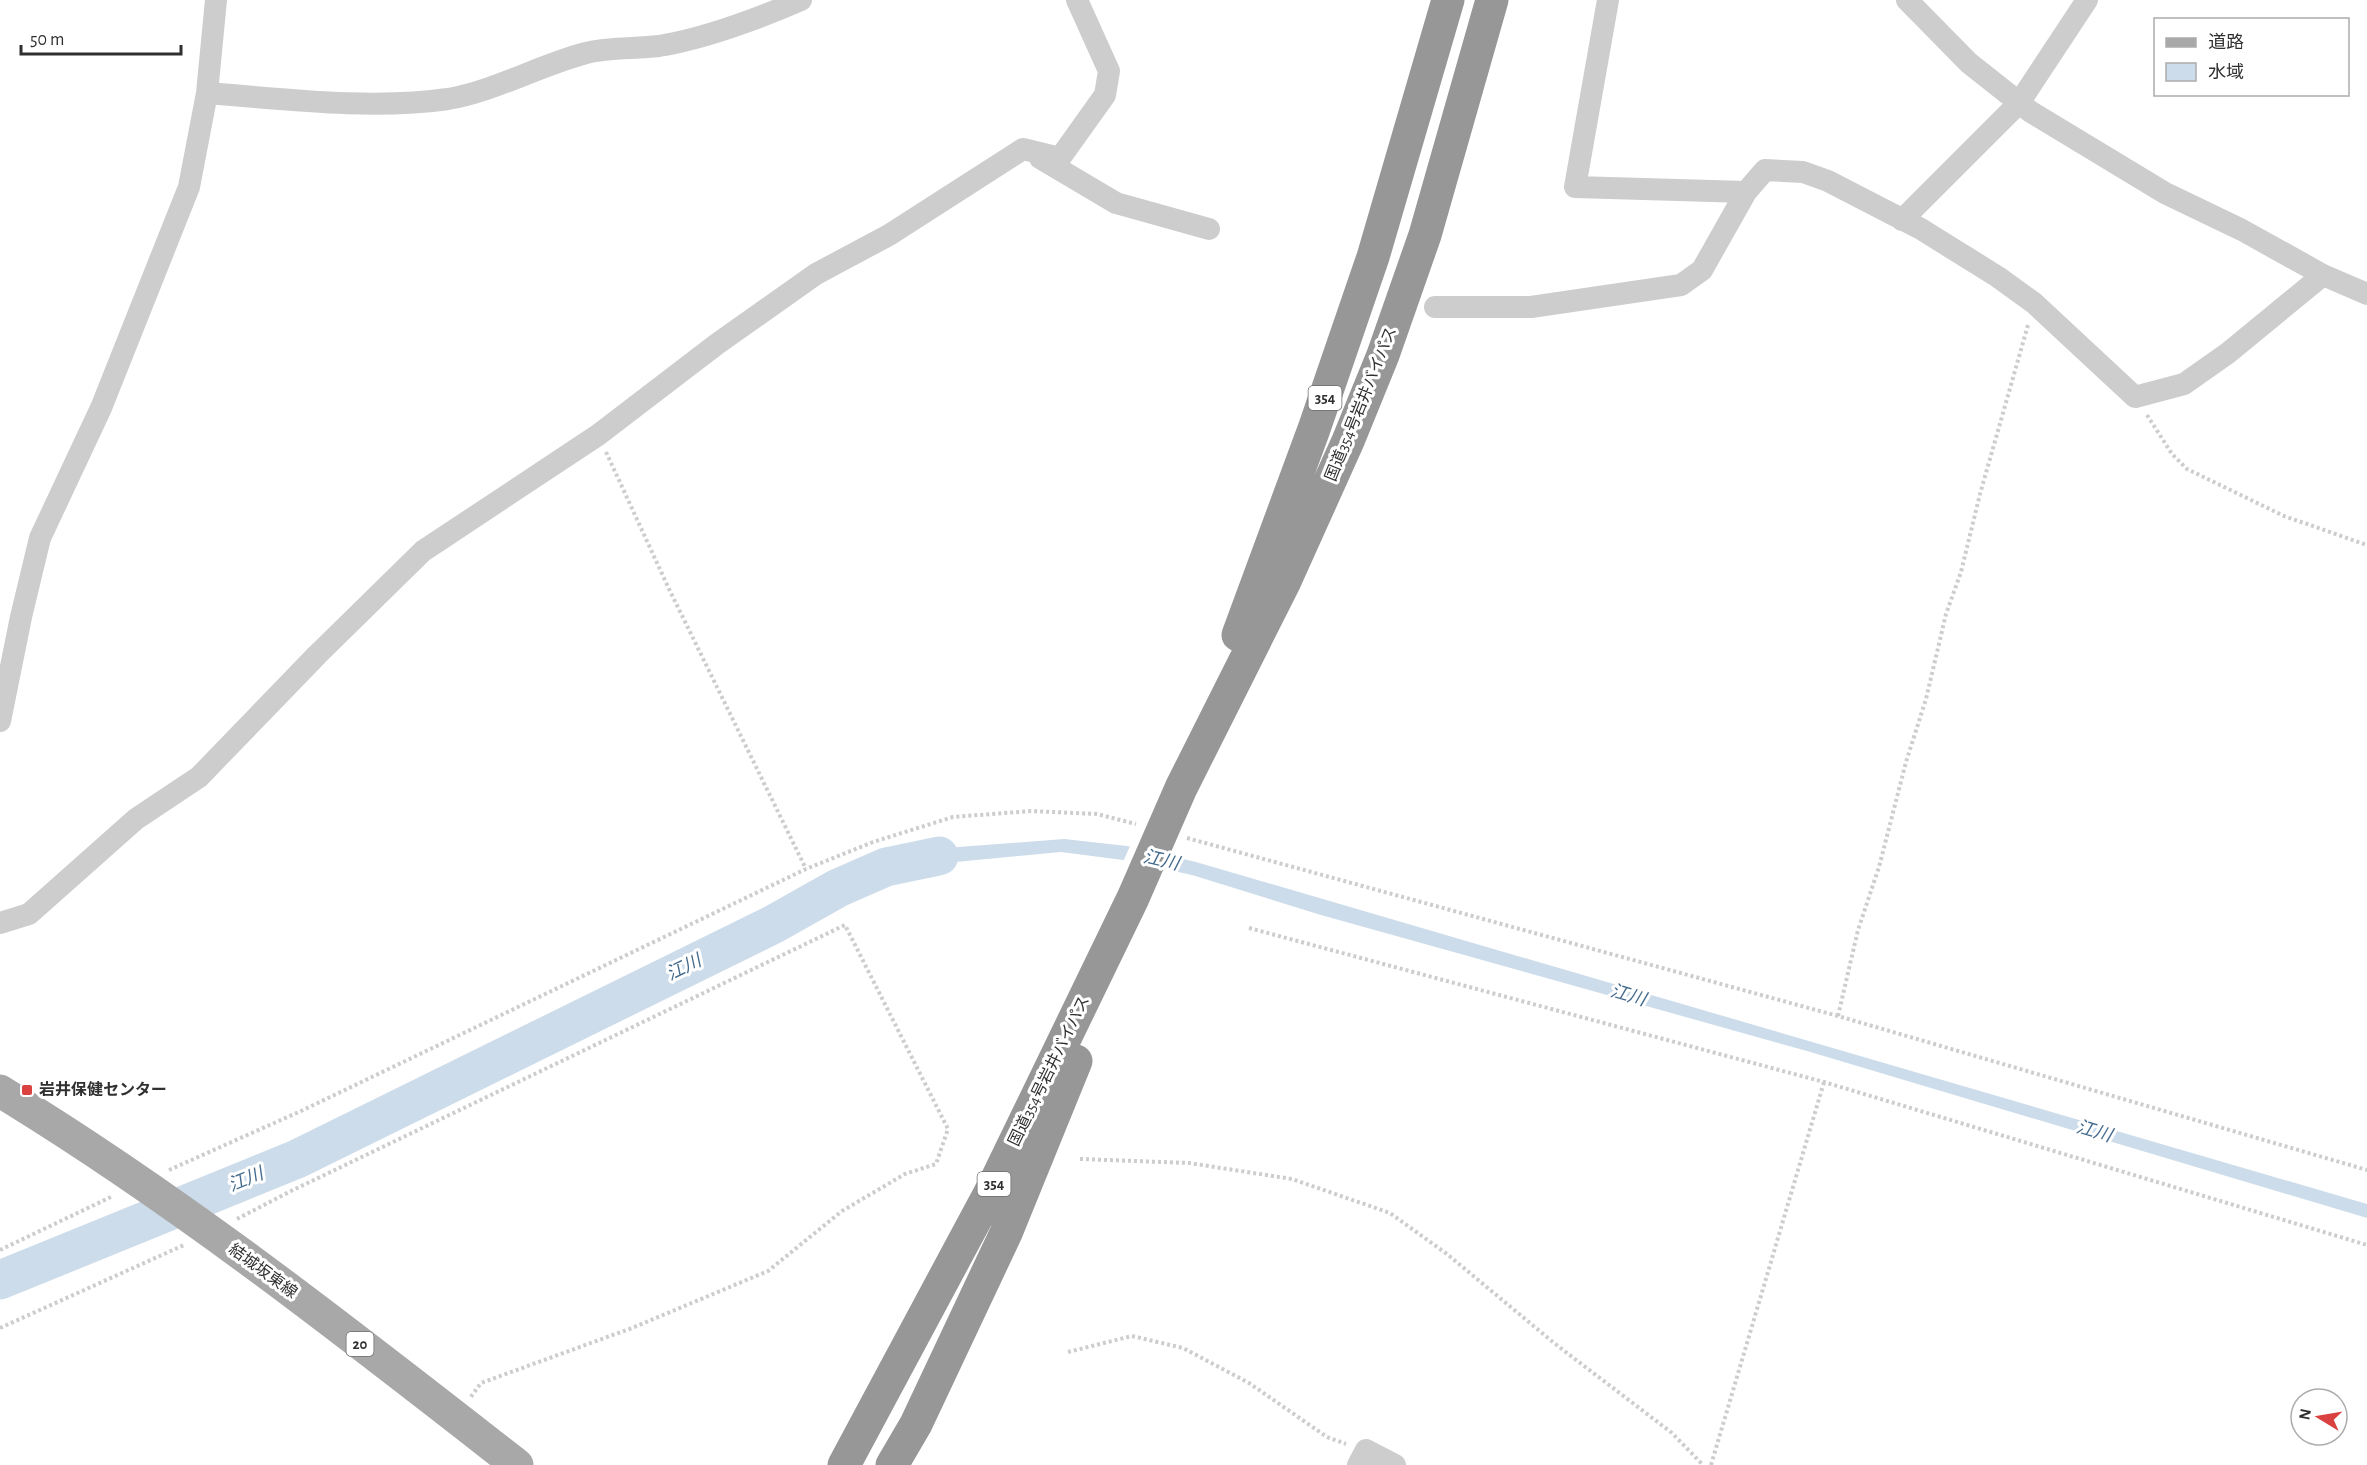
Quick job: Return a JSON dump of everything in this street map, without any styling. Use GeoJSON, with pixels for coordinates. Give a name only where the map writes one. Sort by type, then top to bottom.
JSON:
{"type":"FeatureCollection","features":[{"type":"Feature","properties":{"kind":"highway","name":"国道354号岩井バイパス"},"geometry":{"type":"LineString","coordinates":[[1181,788],[1314,429],[1373,257],[1448,0]]}},
{"type":"Feature","properties":{"kind":"highway","name":"国道354号岩井バイパス"},"geometry":{"type":"LineString","coordinates":[[844,1465],[993,1187],[1133,898],[1181,788],[1285,581],[1348,441],[1383,355],[1425,235],[1492,0]]}},
{"type":"Feature","properties":{"kind":"highway","name":"国道354号岩井バイパス"},"geometry":{"type":"LineString","coordinates":[[892,1465],[916,1424],[1006,1233],[1091,1024],[1133,898]]}},
{"type":"Feature","properties":{"kind":"main road","name":"結城坂東線"},"geometry":{"type":"LineString","coordinates":[[0,1091],[145,1184],[517,1465]]}},
{"type":"Feature","properties":{"kind":"street"},"geometry":{"type":"LineString","coordinates":[[0,721],[40,538],[101,408],[189,187],[207,93],[216,0]]}},
{"type":"Feature","properties":{"kind":"street"},"geometry":{"type":"LineString","coordinates":[[207,93],[301,101],[401,103],[450,99],[518,78],[587,52],[660,46],[709,34],[801,0]]}},
{"type":"Feature","properties":{"kind":"street"},"geometry":{"type":"LineString","coordinates":[[0,923],[29,914],[136,819],[199,777],[317,655],[423,551],[598,435],[717,344],[816,274],[889,235],[1023,149],[1060,158],[1105,95],[1109,71],[1077,0]]}},
{"type":"Feature","properties":{"kind":"street"},"geometry":{"type":"LineString","coordinates":[[1608,0],[1575,187],[1746,192]]}},
{"type":"Feature","properties":{"kind":"street"},"geometry":{"type":"LineString","coordinates":[[1907,0],[1969,63],[2019,103],[2165,193],[2367,294]]}},
{"type":"Feature","properties":{"kind":"street"},"geometry":{"type":"LineString","coordinates":[[1902,220],[2019,103],[2087,0]]}},
{"type":"Feature","properties":{"kind":"street"},"geometry":{"type":"LineString","coordinates":[[1023,149],[1116,202],[1209,229]]}},
{"type":"Feature","properties":{"kind":"street"},"geometry":{"type":"LineString","coordinates":[[1435,307],[1532,307],[1681,285],[1702,270],[1746,192],[1765,170],[1803,171],[1828,180],[1902,220],[1998,277],[2034,303],[2135,397],[2184,384],[2228,353],[2323,274]]}},
{"type":"Feature","properties":{"kind":"street"},"geometry":{"type":"LineString","coordinates":[[1362,1458],[1395,1465]]}},
{"type":"Feature","properties":{"kind":"path"},"geometry":{"type":"LineString","coordinates":[[1838,1016],[1858,930],[1879,867],[1906,762],[1926,699],[1946,614],[1961,572],[1980,494],[2034,303]]}},
{"type":"Feature","properties":{"kind":"path"},"geometry":{"type":"LineString","coordinates":[[2135,397],[2172,454],[2187,469],[2284,516],[2367,545]]}},
{"type":"Feature","properties":{"kind":"path"},"geometry":{"type":"LineString","coordinates":[[598,435],[669,589],[806,869]]}},
{"type":"Feature","properties":{"kind":"path"},"geometry":{"type":"LineString","coordinates":[[0,1250],[301,1111],[806,869],[873,842],[953,817],[1031,811],[1097,814],[1144,826]]}},
{"type":"Feature","properties":{"kind":"path"},"geometry":{"type":"LineString","coordinates":[[1178,836],[1838,1016],[2367,1170]]}},
{"type":"Feature","properties":{"kind":"path"},"geometry":{"type":"LineString","coordinates":[[0,1328],[845,925],[948,1129],[936,1164],[905,1174],[842,1210],[768,1271],[632,1328],[481,1383],[456,1418]]}},
{"type":"Feature","properties":{"kind":"path"},"geometry":{"type":"LineString","coordinates":[[1249,928],[1824,1082],[2367,1245]]}},
{"type":"Feature","properties":{"kind":"path"},"geometry":{"type":"LineString","coordinates":[[1711,1465],[1824,1082]]}},
{"type":"Feature","properties":{"kind":"path"},"geometry":{"type":"LineString","coordinates":[[1080,1159],[1189,1163],[1292,1179],[1390,1213],[1447,1254],[1554,1343],[1672,1433],[1703,1465]]}},
{"type":"Feature","properties":{"kind":"path"},"geometry":{"type":"LineString","coordinates":[[1068,1352],[1132,1336],[1183,1348],[1249,1383],[1327,1437],[1362,1458]]}},
{"type":"Feature","properties":{"kind":"water"},"geometry":{"type":"Polygon","coordinates":[[[1064,839],[1127,846],[1196,862],[2367,1204],[2367,1218],[1807,1051],[1321,915],[1192,875],[1123,860],[1061,852],[945,863],[888,874],[887,860],[945,848],[1064,839]]]}},
{"type":"Feature","properties":{"kind":"pier"},"geometry":{"type":"Polygon","coordinates":[[[1131,844],[1171,853],[1163,872],[1123,862],[1131,844]]]}},
{"type":"Feature","properties":{"kind":"waterway","name":"江川"},"geometry":{"type":"LineString","coordinates":[[0,1280],[297,1159],[774,924],[838,888],[886,867],[939,856]]}},
{"type":"Feature","properties":{"kind":"place","name":"岩井保健センター"},"geometry":{"type":"Point","coordinates":[27,1090]}}]}
